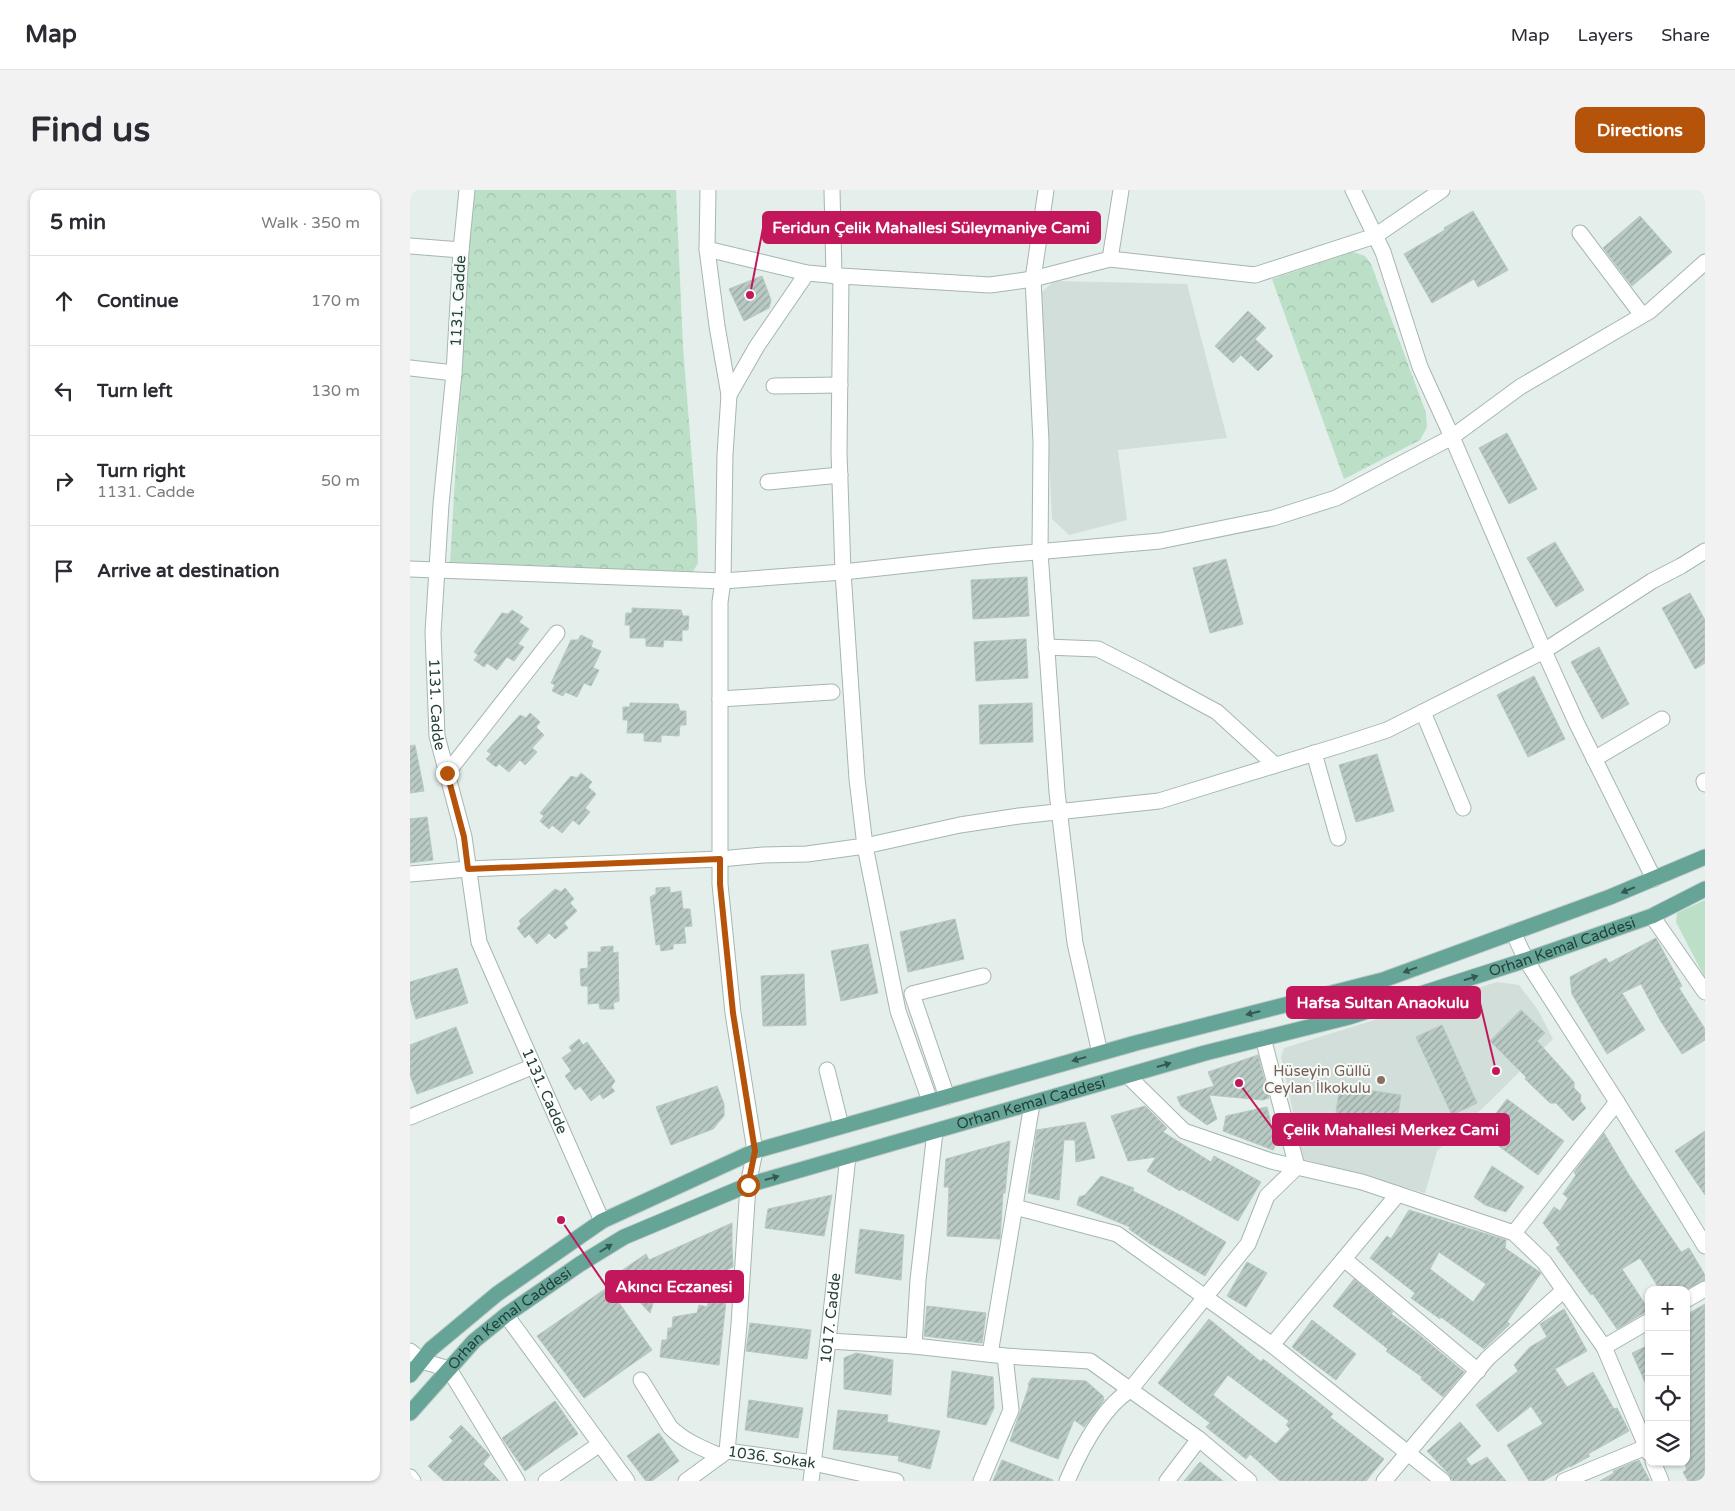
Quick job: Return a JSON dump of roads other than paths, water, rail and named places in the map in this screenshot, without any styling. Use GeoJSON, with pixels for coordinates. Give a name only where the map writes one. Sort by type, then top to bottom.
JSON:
{"type":"FeatureCollection","features":[{"type":"Feature","properties":{"kind":"main road","name":"Orhan Kemal Caddesi"},"geometry":{"type":"LineString","coordinates":[[410,1374],[431,1349],[498,1294],[602,1221],[755,1151],[1100,1053],[1383,980],[1610,897],[1705,857]]}},
{"type":"Feature","properties":{"kind":"main road","name":"Orhan Kemal Caddesi"},"geometry":{"type":"LineString","coordinates":[[410,1413],[474,1341],[506,1315],[624,1237],[748,1185],[1205,1053],[1350,1017],[1526,960],[1652,916],[1705,889]]}},
{"type":"Feature","properties":{"kind":"street","name":"1131. Cadde"},"geometry":{"type":"LineString","coordinates":[[467,190],[461,250],[454,373],[441,504],[433,633],[437,736],[464,837],[479,942],[602,1221]]}},
{"type":"Feature","properties":{"kind":"street"},"geometry":{"type":"LineString","coordinates":[[641,1380],[670,1427],[677,1434],[699,1447],[724,1453],[739,1325],[748,1185],[755,1151],[733,1013],[720,884],[720,602],[723,581],[725,454],[729,395],[707,249],[708,190]]}},
{"type":"Feature","properties":{"kind":"street"},"geometry":{"type":"LineString","coordinates":[[832,190],[838,276],[843,572],[857,779],[865,846],[898,1011],[930,1102]]}},
{"type":"Feature","properties":{"kind":"street"},"geometry":{"type":"LineString","coordinates":[[1046,190],[1033,279],[1041,442],[1040,552],[1060,812],[1075,944],[1100,1053]]}},
{"type":"Feature","properties":{"kind":"street"},"geometry":{"type":"LineString","coordinates":[[1110,259],[1121,190]]}},
{"type":"Feature","properties":{"kind":"street"},"geometry":{"type":"LineString","coordinates":[[1353,190],[1383,252],[1420,367],[1544,651],[1594,760],[1654,879]]}},
{"type":"Feature","properties":{"kind":"street"},"geometry":{"type":"LineString","coordinates":[[707,249],[807,272],[838,276],[990,285],[1033,279],[1110,259],[1255,275],[1375,236],[1442,190]]}},
{"type":"Feature","properties":{"kind":"street"},"geometry":{"type":"LineString","coordinates":[[1580,233],[1642,315]]}},
{"type":"Feature","properties":{"kind":"street"},"geometry":{"type":"LineString","coordinates":[[410,246],[461,250]]}},
{"type":"Feature","properties":{"kind":"street"},"geometry":{"type":"LineString","coordinates":[[410,568],[723,581],[843,572],[1160,540],[1273,518],[1336,498],[1452,437],[1520,387],[1650,311],[1705,262]]}},
{"type":"Feature","properties":{"kind":"street"},"geometry":{"type":"LineString","coordinates":[[729,395],[758,346],[807,272]]}},
{"type":"Feature","properties":{"kind":"street"},"geometry":{"type":"LineString","coordinates":[[410,368],[454,373]]}},
{"type":"Feature","properties":{"kind":"street"},"geometry":{"type":"LineString","coordinates":[[774,386],[840,385]]}},
{"type":"Feature","properties":{"kind":"street"},"geometry":{"type":"LineString","coordinates":[[768,482],[840,475]]}},
{"type":"Feature","properties":{"kind":"street"},"geometry":{"type":"LineString","coordinates":[[410,874],[468,869],[807,854],[865,846],[960,825],[1019,816],[1159,800],[1386,730],[1544,651],[1652,581],[1705,551]]}},
{"type":"Feature","properties":{"kind":"street"},"geometry":{"type":"LineString","coordinates":[[447,773],[557,633]]}},
{"type":"Feature","properties":{"kind":"street"},"geometry":{"type":"LineString","coordinates":[[1046,647],[1098,649],[1145,673],[1217,712],[1275,765]]}},
{"type":"Feature","properties":{"kind":"street"},"geometry":{"type":"LineString","coordinates":[[720,698],[832,692]]}},
{"type":"Feature","properties":{"kind":"street"},"geometry":{"type":"LineString","coordinates":[[1423,712],[1463,808]]}},
{"type":"Feature","properties":{"kind":"street"},"geometry":{"type":"LineString","coordinates":[[1594,760],[1662,719]]}},
{"type":"Feature","properties":{"kind":"street"},"geometry":{"type":"LineString","coordinates":[[1314,753],[1338,838]]}},
{"type":"Feature","properties":{"kind":"street"},"geometry":{"type":"LineString","coordinates":[[1652,916],[1705,992]]}},
{"type":"Feature","properties":{"kind":"street"},"geometry":{"type":"LineString","coordinates":[[1513,932],[1526,960],[1617,1102],[1705,1246]]}},
{"type":"Feature","properties":{"kind":"street"},"geometry":{"type":"LineString","coordinates":[[947,1097],[912,994],[983,976]]}},
{"type":"Feature","properties":{"kind":"street"},"geometry":{"type":"LineString","coordinates":[[1263,1038],[1297,1167]]}},
{"type":"Feature","properties":{"kind":"street"},"geometry":{"type":"LineString","coordinates":[[410,1117],[534,1066]]}},
{"type":"Feature","properties":{"kind":"street"},"geometry":{"type":"LineString","coordinates":[[827,1070],[841,1126]]}},
{"type":"Feature","properties":{"kind":"street"},"geometry":{"type":"LineString","coordinates":[[1128,1076],[1184,1131],[1271,1161],[1362,1182],[1514,1233],[1544,1262],[1604,1347],[1645,1445]]}},
{"type":"Feature","properties":{"kind":"street"},"geometry":{"type":"LineString","coordinates":[[1514,1233],[1617,1102]]}},
{"type":"Feature","properties":{"kind":"street"},"geometry":{"type":"LineString","coordinates":[[981,1481],[1011,1410],[998,1355],[1015,1207],[1032,1104]]}},
{"type":"Feature","properties":{"kind":"street"},"geometry":{"type":"LineString","coordinates":[[914,1346],[918,1280],[935,1132]]}},
{"type":"Feature","properties":{"kind":"street","name":"1017. Cadde"},"geometry":{"type":"LineString","coordinates":[[811,1481],[848,1156]]}},
{"type":"Feature","properties":{"kind":"street"},"geometry":{"type":"LineString","coordinates":[[1067,1481],[1097,1424],[1120,1396],[1130,1390],[1248,1244],[1267,1196],[1297,1167]]}},
{"type":"Feature","properties":{"kind":"street"},"geometry":{"type":"LineString","coordinates":[[1272,1345],[1398,1194]]}},
{"type":"Feature","properties":{"kind":"street"},"geometry":{"type":"LineString","coordinates":[[1015,1207],[1118,1234],[1272,1345],[1443,1481]]}},
{"type":"Feature","properties":{"kind":"street"},"geometry":{"type":"LineString","coordinates":[[1344,1259],[1478,1371]]}},
{"type":"Feature","properties":{"kind":"street"},"geometry":{"type":"LineString","coordinates":[[1690,1298],[1705,1289]]}},
{"type":"Feature","properties":{"kind":"street"},"geometry":{"type":"LineString","coordinates":[[1384,1481],[1488,1358],[1564,1290]]}},
{"type":"Feature","properties":{"kind":"street"},"geometry":{"type":"LineString","coordinates":[[506,1315],[627,1481]]}},
{"type":"Feature","properties":{"kind":"street"},"geometry":{"type":"LineString","coordinates":[[1604,1347],[1645,1323]]}},
{"type":"Feature","properties":{"kind":"street"},"geometry":{"type":"LineString","coordinates":[[828,1341],[914,1346],[1090,1362],[1199,1439],[1249,1481]]}},
{"type":"Feature","properties":{"kind":"street"},"geometry":{"type":"LineString","coordinates":[[410,1351],[422,1361],[449,1369],[517,1481]]}},
{"type":"Feature","properties":{"kind":"street"},"geometry":{"type":"LineString","coordinates":[[1167,1481],[1199,1439]]}},
{"type":"Feature","properties":{"kind":"street"},"geometry":{"type":"LineString","coordinates":[[546,1481],[600,1444]]}},
{"type":"Feature","properties":{"kind":"street"},"geometry":{"type":"LineString","coordinates":[[1564,1481],[1645,1451]]}},
{"type":"Feature","properties":{"kind":"street","name":"1036. Sokak"},"geometry":{"type":"LineString","coordinates":[[686,1481],[724,1453],[813,1463],[896,1481]]}},
{"type":"Feature","properties":{"kind":"street"},"geometry":{"type":"LineString","coordinates":[[1654,1466],[1660,1481]]}},
{"type":"Feature","properties":{"kind":"street"},"geometry":{"type":"LineString","coordinates":[[410,1477],[413,1481]]}},
{"type":"Feature","properties":{"kind":"place","name":"Feridun Çelik Mahallesi Süleymaniye Cami"},"geometry":{"type":"Point","coordinates":[750,295]}},
{"type":"Feature","properties":{"kind":"place","name":"Hafsa Sultan Anaokulu"},"geometry":{"type":"Point","coordinates":[1496,1071]}},
{"type":"Feature","properties":{"kind":"place","name":"Hüseyin Güllü Ceylan İlkokulu"},"geometry":{"type":"Point","coordinates":[1381,1080]}},
{"type":"Feature","properties":{"kind":"place","name":"Çelik Mahallesi Merkez Cami"},"geometry":{"type":"Point","coordinates":[1239,1083]}},
{"type":"Feature","properties":{"kind":"place","name":"Akıncı Eczanesi"},"geometry":{"type":"Point","coordinates":[561,1220]}}]}
